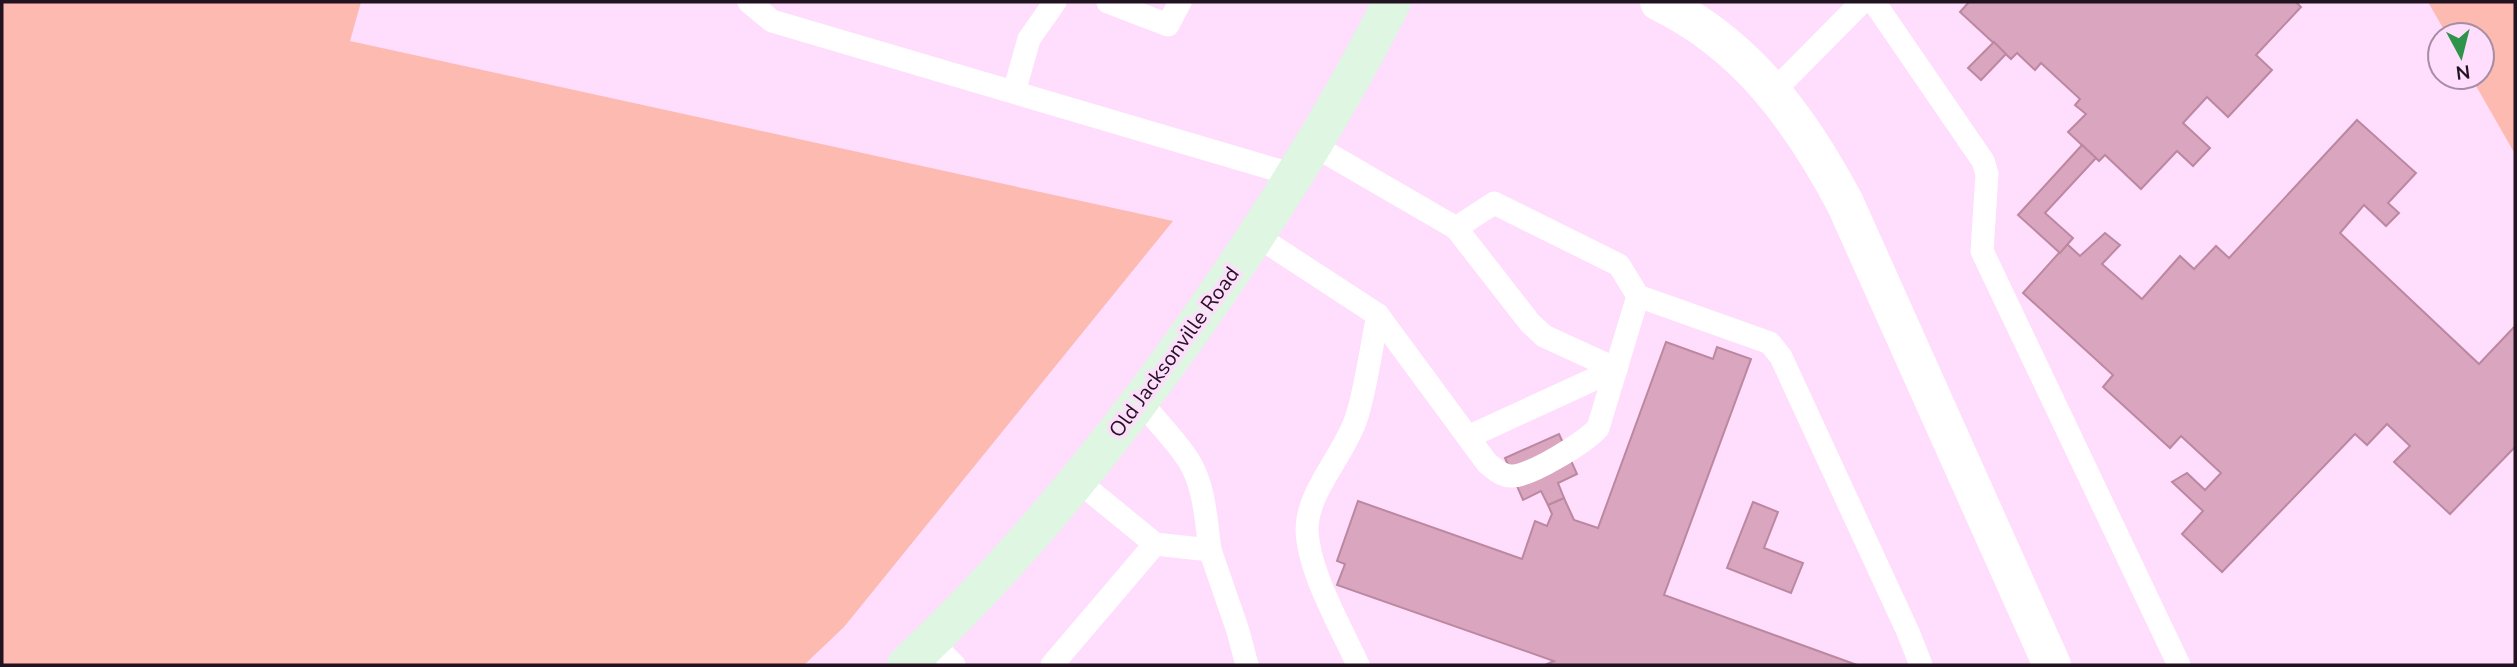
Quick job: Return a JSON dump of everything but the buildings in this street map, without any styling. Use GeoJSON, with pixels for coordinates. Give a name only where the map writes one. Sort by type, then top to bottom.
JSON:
{"type":"FeatureCollection","features":[{"type":"Feature","properties":{"kind":"main road","name":"Old Jacksonville Road"},"geometry":{"type":"LineString","coordinates":[[930,657],[1078,481],[1140,402],[1256,236],[1303,160],[1392,2]]}},
{"type":"Feature","properties":{"kind":"street"},"geometry":{"type":"LineString","coordinates":[[1659,2],[1696,22],[1723,42],[1774,92],[1816,149],[1845,202],[2052,665]]}},
{"type":"Feature","properties":{"kind":"lane"},"geometry":{"type":"LineString","coordinates":[[749,2],[772,21],[1014,92],[1303,160],[1456,228],[1530,323],[1544,336],[1616,369]]}},
{"type":"Feature","properties":{"kind":"lane"},"geometry":{"type":"LineString","coordinates":[[1014,92],[1029,39],[1055,2]]}},
{"type":"Feature","properties":{"kind":"lane"},"geometry":{"type":"LineString","coordinates":[[1108,2],[1168,25],[1180,2]]}},
{"type":"Feature","properties":{"kind":"lane"},"geometry":{"type":"LineString","coordinates":[[1774,92],[1862,2]]}},
{"type":"Feature","properties":{"kind":"lane"},"geometry":{"type":"LineString","coordinates":[[1874,2],[1983,161],[1987,174],[1982,251],[2179,665]]}},
{"type":"Feature","properties":{"kind":"lane"},"geometry":{"type":"LineString","coordinates":[[1456,228],[1494,204],[1619,265],[1638,296],[1770,343],[1781,357],[1902,619],[1920,665]]}},
{"type":"Feature","properties":{"kind":"lane"},"geometry":{"type":"LineString","coordinates":[[1256,236],[1378,315],[1487,463],[1499,473],[1513,477],[1521,476],[1590,437],[1598,428],[1638,296]]}},
{"type":"Feature","properties":{"kind":"lane"},"geometry":{"type":"LineString","coordinates":[[1358,665],[1312,561],[1307,528],[1313,504],[1356,420],[1378,315]]}},
{"type":"Feature","properties":{"kind":"lane"},"geometry":{"type":"LineString","coordinates":[[1468,437],[1616,369]]}},
{"type":"Feature","properties":{"kind":"lane"},"geometry":{"type":"LineString","coordinates":[[1140,402],[1189,460],[1195,474],[1203,498],[1210,550],[1247,665]]}},
{"type":"Feature","properties":{"kind":"lane"},"geometry":{"type":"LineString","coordinates":[[1078,481],[1155,544],[1210,550]]}},
{"type":"Feature","properties":{"kind":"lane"},"geometry":{"type":"LineString","coordinates":[[1052,665],[1155,544]]}},
{"type":"Feature","properties":{"kind":"shaded area"},"geometry":{"type":"Polygon","coordinates":[[[2,2],[361,2],[350,41],[1173,221],[844,627],[804,665],[2,665],[2,2]]]}},
{"type":"Feature","properties":{"kind":"shaded area"},"geometry":{"type":"Polygon","coordinates":[[[2428,2],[2515,2],[2515,154],[2479,91],[2496,91],[2496,21],[2439,21],[2428,2]]]}}]}
